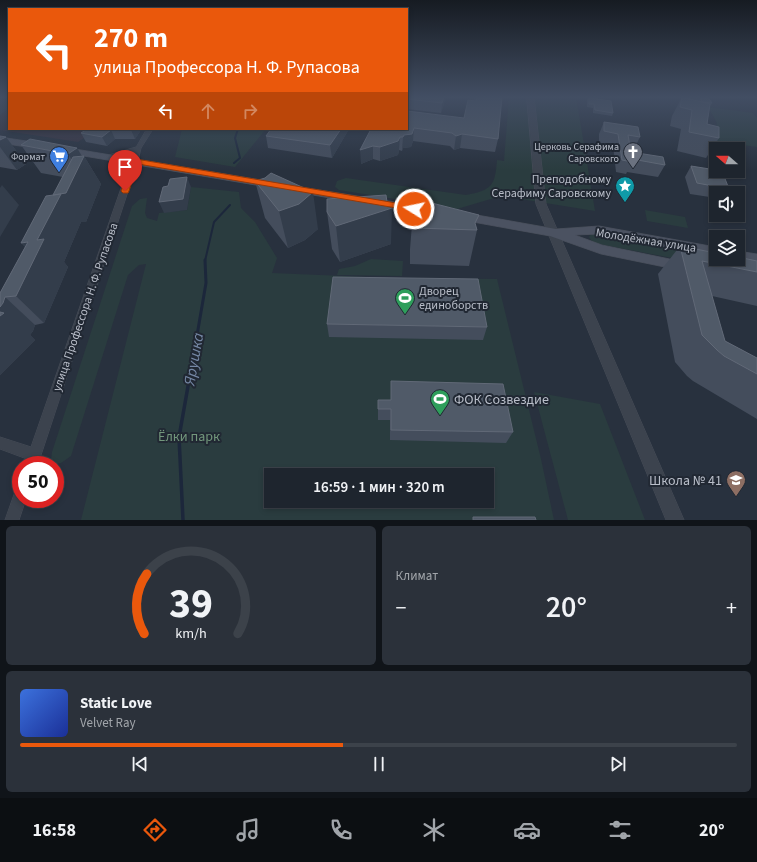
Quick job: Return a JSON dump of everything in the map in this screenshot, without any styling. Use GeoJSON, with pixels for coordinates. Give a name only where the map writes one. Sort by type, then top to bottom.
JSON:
{"type":"FeatureCollection","features":[{"type":"Feature","properties":{"kind":"main road","name":"Молодёжная улица"},"geometry":{"type":"LineString","coordinates":[[0,140],[552,232],[601,249],[697,268]]}},
{"type":"Feature","properties":{"kind":"main road","name":"Молодёжная улица"},"geometry":{"type":"LineString","coordinates":[[552,232],[599,230],[709,251]]}},
{"type":"Feature","properties":{"kind":"main road"},"geometry":{"type":"LineString","coordinates":[[745,257],[757,259]]}},
{"type":"Feature","properties":{"kind":"street"},"geometry":{"type":"LineString","coordinates":[[532,121],[541,204],[675,520]]}},
{"type":"Feature","properties":{"kind":"street","name":"улица Профессора Н. Ф. Рупасова"},"geometry":{"type":"LineString","coordinates":[[34,456],[136,162],[138,148],[149,130]]}},
{"type":"Feature","properties":{"kind":"street"},"geometry":{"type":"LineString","coordinates":[[105,157],[138,148]]}},
{"type":"Feature","properties":{"kind":"street"},"geometry":{"type":"LineString","coordinates":[[0,443],[25,456]]}},
{"type":"Feature","properties":{"kind":"street"},"geometry":{"type":"LineString","coordinates":[[12,520],[16,508]]}},
{"type":"Feature","properties":{"kind":"shaded area"},"geometry":{"type":"Polygon","coordinates":[[[0,121],[8,121],[8,130],[96,130],[78,142],[0,130],[0,121]]]}},
{"type":"Feature","properties":{"kind":"green space"},"geometry":{"type":"Polygon","coordinates":[[[507,121],[580,121],[595,211],[501,196],[457,209],[339,190],[335,187],[337,181],[346,178],[466,195],[487,189],[495,176],[497,160],[504,161],[507,121]]]}},
{"type":"Feature","properties":{"kind":"green space"},"geometry":{"type":"Polygon","coordinates":[[[716,121],[757,121],[757,147],[745,145],[745,142],[713,141],[717,123],[716,121]]]}},
{"type":"Feature","properties":{"kind":"green space"},"geometry":{"type":"Polygon","coordinates":[[[182,130],[265,130],[235,167],[175,157],[182,130]]]}},
{"type":"Feature","properties":{"kind":"green space","name":"Ёлки парк"},"geometry":{"type":"Polygon","coordinates":[[[191,187],[239,192],[241,208],[255,222],[277,258],[272,273],[391,278],[497,279],[541,459],[554,520],[81,520],[146,264],[139,265],[128,275],[71,456],[64,461],[64,456],[52,456],[52,452],[132,206],[140,199],[147,198],[145,213],[147,218],[157,221],[159,213],[187,210],[191,187]]]}},
{"type":"Feature","properties":{"kind":"green space"},"geometry":{"type":"Polygon","coordinates":[[[645,210],[685,217],[688,228],[647,221],[645,210]]]}},
{"type":"Feature","properties":{"kind":"green space"},"geometry":{"type":"Polygon","coordinates":[[[592,233],[709,255],[709,265],[593,243],[589,237],[592,233]]]}},
{"type":"Feature","properties":{"kind":"green space"},"geometry":{"type":"Polygon","coordinates":[[[371,259],[403,261],[402,276],[337,275],[339,269],[355,266],[371,259]]]}},
{"type":"Feature","properties":{"kind":"green space"},"geometry":{"type":"Polygon","coordinates":[[[715,266],[735,266],[757,274],[715,266]]]}},
{"type":"Feature","properties":{"kind":"green space"},"geometry":{"type":"Polygon","coordinates":[[[534,392],[600,404],[645,520],[568,520],[534,392]]]}},
{"type":"Feature","properties":{"kind":"building"},"geometry":{"type":"Polygon","coordinates":[[[408,121],[500,121],[498,139],[462,134],[456,136],[452,133],[414,128],[412,134],[400,137],[398,141],[380,147],[373,146],[360,150],[370,130],[408,130],[408,121]]]}},
{"type":"Feature","properties":{"kind":"building"},"geometry":{"type":"Polygon","coordinates":[[[690,121],[707,121],[707,124],[719,127],[719,138],[689,132],[690,121]]]}},
{"type":"Feature","properties":{"kind":"building"},"geometry":{"type":"Polygon","coordinates":[[[604,122],[638,127],[640,137],[628,135],[631,152],[663,157],[665,165],[632,159],[632,162],[622,160],[618,134],[604,131],[604,122]]]}},
{"type":"Feature","properties":{"kind":"building"},"geometry":{"type":"Polygon","coordinates":[[[86,130],[111,130],[102,137],[81,133],[86,130]]]}},
{"type":"Feature","properties":{"kind":"building"},"geometry":{"type":"Polygon","coordinates":[[[270,130],[340,130],[330,145],[266,136],[270,130]]]}},
{"type":"Feature","properties":{"kind":"building"},"geometry":{"type":"Polygon","coordinates":[[[0,136],[6,137],[0,140],[0,136]]]}},
{"type":"Feature","properties":{"kind":"building"},"geometry":{"type":"Polygon","coordinates":[[[30,139],[77,148],[68,154],[21,145],[30,139]]]}},
{"type":"Feature","properties":{"kind":"building"},"geometry":{"type":"Polygon","coordinates":[[[84,156],[66,193],[53,195],[73,157],[84,156]]]}},
{"type":"Feature","properties":{"kind":"building"},"geometry":{"type":"Polygon","coordinates":[[[691,166],[709,169],[709,178],[725,178],[728,186],[713,186],[697,183],[691,166]]]}},
{"type":"Feature","properties":{"kind":"building"},"geometry":{"type":"Polygon","coordinates":[[[271,173],[313,192],[299,204],[279,211],[255,181],[265,178],[271,173]]]}},
{"type":"Feature","properties":{"kind":"building"},"geometry":{"type":"Polygon","coordinates":[[[187,177],[183,199],[159,202],[163,187],[168,186],[170,179],[187,177]]]}},
{"type":"Feature","properties":{"kind":"building"},"geometry":{"type":"Polygon","coordinates":[[[61,194],[37,240],[44,239],[16,296],[5,297],[0,307],[0,293],[28,242],[21,243],[46,196],[61,194]]]}},
{"type":"Feature","properties":{"kind":"building"},"geometry":{"type":"Polygon","coordinates":[[[386,195],[387,202],[392,208],[336,226],[327,212],[327,199],[386,195]]]}},
{"type":"Feature","properties":{"kind":"building"},"geometry":{"type":"Polygon","coordinates":[[[420,200],[479,215],[475,223],[477,230],[414,228],[413,212],[420,200]]]}},
{"type":"Feature","properties":{"kind":"building"},"geometry":{"type":"Polygon","coordinates":[[[680,246],[709,252],[709,262],[702,261],[725,341],[757,358],[757,374],[724,356],[702,335],[680,246]]]}},
{"type":"Feature","properties":{"kind":"building"},"geometry":{"type":"Polygon","coordinates":[[[745,258],[757,261],[757,272],[727,266],[745,266],[745,258]]]}},
{"type":"Feature","properties":{"kind":"building","name":"Дворец единоборств"},"geometry":{"type":"Polygon","coordinates":[[[333,277],[478,279],[487,327],[327,324],[333,277]]]}},
{"type":"Feature","properties":{"kind":"building","name":"ФОК Созвездие"},"geometry":{"type":"Polygon","coordinates":[[[391,381],[503,384],[513,432],[391,430],[391,409],[378,409],[378,400],[391,400],[391,381]]]}},
{"type":"Feature","properties":{"kind":"building"},"geometry":{"type":"Polygon","coordinates":[[[473,517],[535,517],[536,520],[473,520],[473,517]]]}},
{"type":"Feature","properties":{"kind":"waterway","name":"Ярушка"},"geometry":{"type":"LineString","coordinates":[[234,163],[240,158],[235,138],[238,130]]}},
{"type":"Feature","properties":{"kind":"waterway","name":"Ярушка"},"geometry":{"type":"LineString","coordinates":[[205,261],[214,222],[230,205]]}},
{"type":"Feature","properties":{"kind":"waterway","name":"Ярушка"},"geometry":{"type":"LineString","coordinates":[[190,376],[206,283],[205,261]]}},
{"type":"Feature","properties":{"kind":"waterway","name":"Ярушка"},"geometry":{"type":"LineString","coordinates":[[183,520],[179,437],[190,375]]}},
{"type":"Feature","properties":{"kind":"place","name":"Церковь Серафима Саровского"},"geometry":{"type":"Point","coordinates":[633,169]}},
{"type":"Feature","properties":{"kind":"place","name":"Формат"},"geometry":{"type":"Point","coordinates":[59,173]}},
{"type":"Feature","properties":{"kind":"place","name":"Преподобному Серафиму Саровскому"},"geometry":{"type":"Point","coordinates":[625,203]}},
{"type":"Feature","properties":{"kind":"place","name":"Дворец единоборств"},"geometry":{"type":"Point","coordinates":[405,315]}},
{"type":"Feature","properties":{"kind":"place","name":"ФОК Созвездие"},"geometry":{"type":"Point","coordinates":[440,416]}},
{"type":"Feature","properties":{"kind":"place","name":"Школа № 41"},"geometry":{"type":"Point","coordinates":[736,497]}},
{"type":"Feature","properties":{"kind":"route"},"geometry":{"type":"LineString","coordinates":[[125,191],[136,162],[414,209]]}}]}
